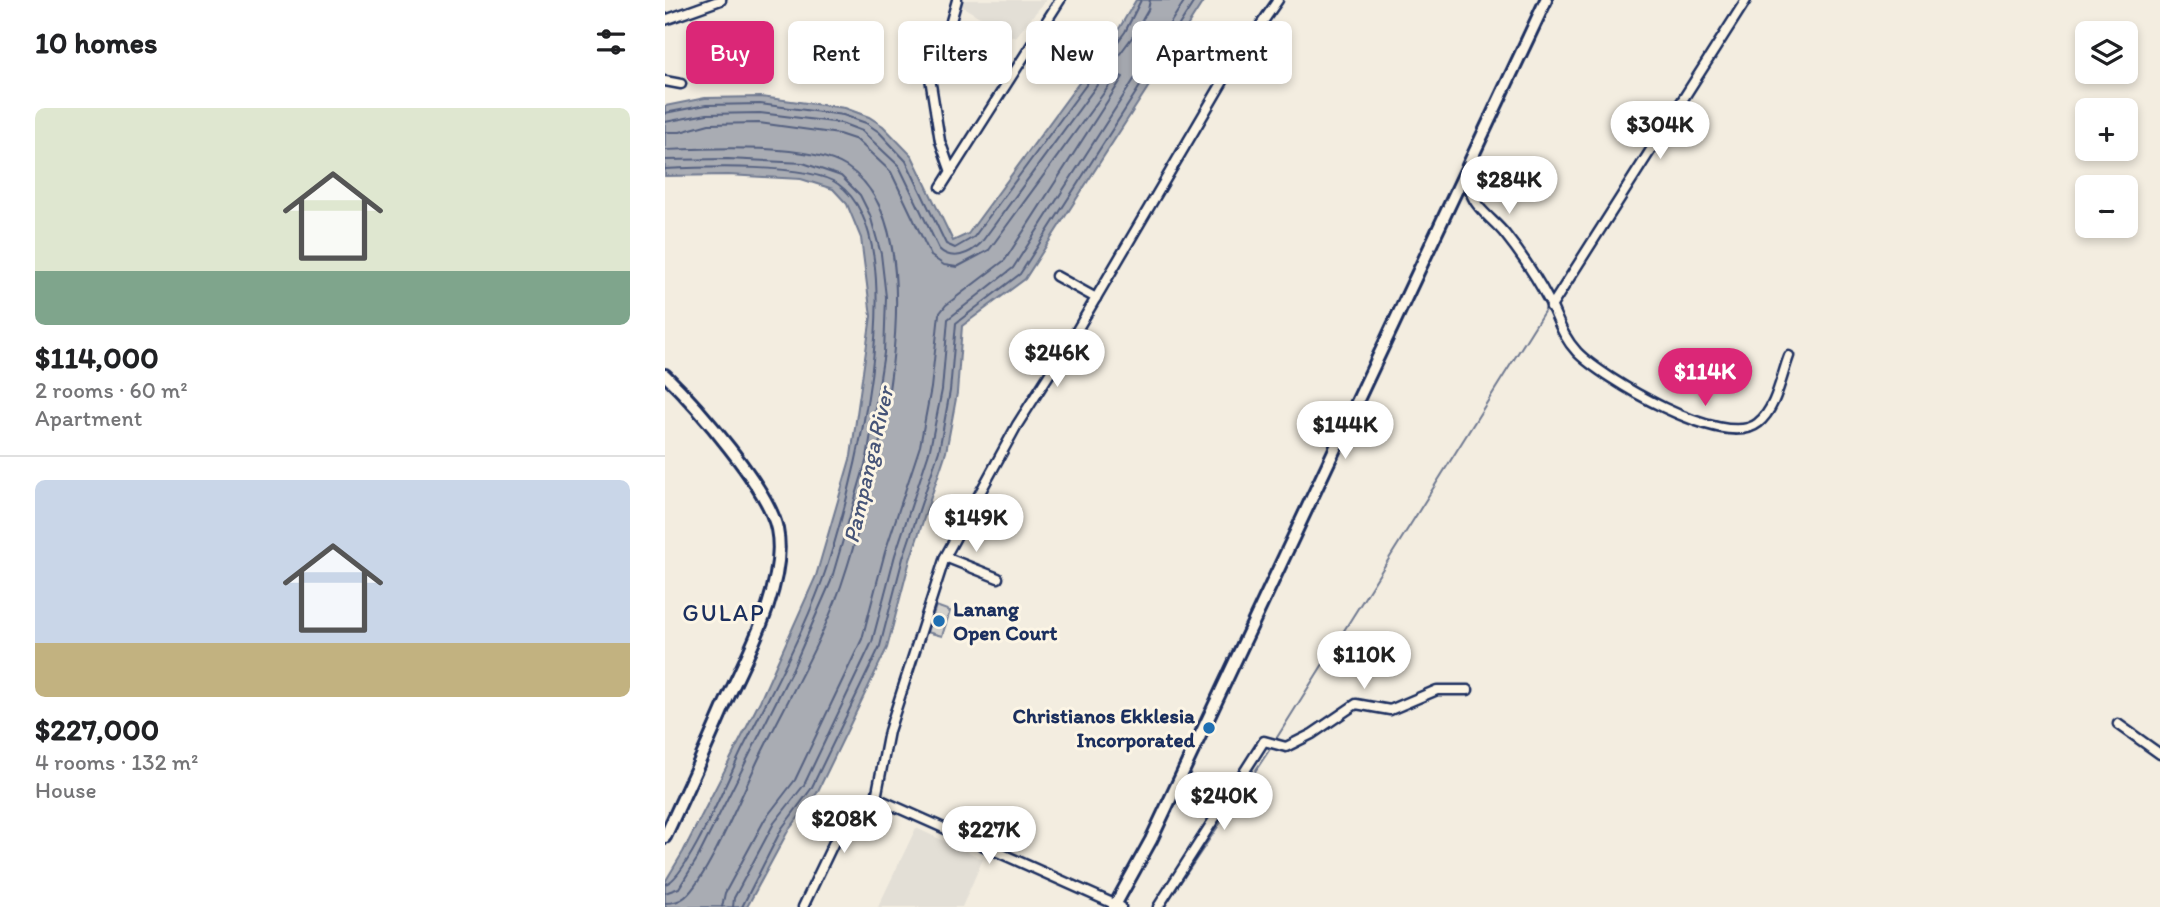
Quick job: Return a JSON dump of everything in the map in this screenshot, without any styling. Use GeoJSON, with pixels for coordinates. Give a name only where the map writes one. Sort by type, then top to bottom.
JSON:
{"type":"FeatureCollection","features":[{"type":"Feature","properties":{"kind":"main road"},"geometry":{"type":"LineString","coordinates":[[1116,906],[1151,840],[1478,138],[1546,0]]}},
{"type":"Feature","properties":{"kind":"main road"},"geometry":{"type":"LineString","coordinates":[[665,375],[735,454],[777,528],[778,552],[774,582],[753,646],[665,837]]}},
{"type":"Feature","properties":{"kind":"street"},"geometry":{"type":"LineString","coordinates":[[665,20],[721,0]]}},
{"type":"Feature","properties":{"kind":"street"},"geometry":{"type":"LineString","coordinates":[[951,172],[940,141],[930,78],[945,42],[957,0]]}},
{"type":"Feature","properties":{"kind":"street"},"geometry":{"type":"LineString","coordinates":[[941,187],[1060,0]]}},
{"type":"Feature","properties":{"kind":"street"},"geometry":{"type":"LineString","coordinates":[[803,907],[834,842],[876,797],[889,731],[945,557],[1017,425],[1096,298],[1233,66],[1278,0]]}},
{"type":"Feature","properties":{"kind":"street"},"geometry":{"type":"LineString","coordinates":[[1550,303],[1746,0]]}},
{"type":"Feature","properties":{"kind":"street"},"geometry":{"type":"LineString","coordinates":[[665,81],[681,85]]}},
{"type":"Feature","properties":{"kind":"street"},"geometry":{"type":"LineString","coordinates":[[1478,138],[1469,180],[1470,192],[1505,233],[1550,303],[1565,338],[1586,361],[1683,418],[1728,428],[1756,426],[1768,413],[1789,356]]}},
{"type":"Feature","properties":{"kind":"street"},"geometry":{"type":"LineString","coordinates":[[1056,276],[1096,298]]}},
{"type":"Feature","properties":{"kind":"street"},"geometry":{"type":"LineString","coordinates":[[945,557],[997,578]]}},
{"type":"Feature","properties":{"kind":"street"},"geometry":{"type":"LineString","coordinates":[[1158,907],[1264,741],[1286,747],[1312,734],[1356,704],[1390,710],[1437,690],[1468,690]]}},
{"type":"Feature","properties":{"kind":"street"},"geometry":{"type":"LineString","coordinates":[[2118,724],[2160,754]]}},
{"type":"Feature","properties":{"kind":"street"},"geometry":{"type":"LineString","coordinates":[[876,797],[1116,906]]}},
{"type":"Feature","properties":{"kind":"shaded area"},"geometry":{"type":"Polygon","coordinates":[[[959,0],[1046,0],[1026,21],[1015,38],[1012,36],[1012,21],[986,21],[958,4],[959,0]]]}},
{"type":"Feature","properties":{"kind":"shaded area","name":"Lanang Open Court"},"geometry":{"type":"Polygon","coordinates":[[[936,606],[950,611],[942,636],[927,632],[936,606]]]}},
{"type":"Feature","properties":{"kind":"shaded area"},"geometry":{"type":"Polygon","coordinates":[[[916,828],[983,859],[962,907],[878,907],[916,828]]]}},
{"type":"Feature","properties":{"kind":"water","name":"Pampanga River"},"geometry":{"type":"Polygon","coordinates":[[[1136,0],[1204,0],[1191,21],[1132,21],[1132,84],[1150,84],[1025,279],[962,326],[957,393],[946,452],[910,560],[887,648],[817,793],[788,831],[747,907],[665,907],[665,882],[760,701],[816,576],[851,456],[871,316],[861,238],[847,204],[833,189],[801,179],[728,175],[665,176],[665,106],[705,98],[761,97],[845,108],[869,117],[883,126],[912,156],[953,241],[968,234],[1078,84],[1118,84],[1120,27],[1136,0]]]}},
{"type":"Feature","properties":{"kind":"waterway"},"geometry":{"type":"LineString","coordinates":[[1635,167],[1741,0]]}},
{"type":"Feature","properties":{"kind":"waterway"},"geometry":{"type":"LineString","coordinates":[[1276,739],[1548,305]]}},
{"type":"Feature","properties":{"kind":"waterway"},"geometry":{"type":"LineString","coordinates":[[1164,907],[1270,749]]}},
{"type":"Feature","properties":{"kind":"place","name":"Lanang Open Court"},"geometry":{"type":"Point","coordinates":[939,621]}},
{"type":"Feature","properties":{"kind":"place","name":"Christianos Ekklesia Incorporated"},"geometry":{"type":"Point","coordinates":[1209,728]}},
{"type":"Feature","properties":{"kind":"district","name":"GULAP"},"geometry":{"type":"Point","coordinates":[724,613]}}]}
